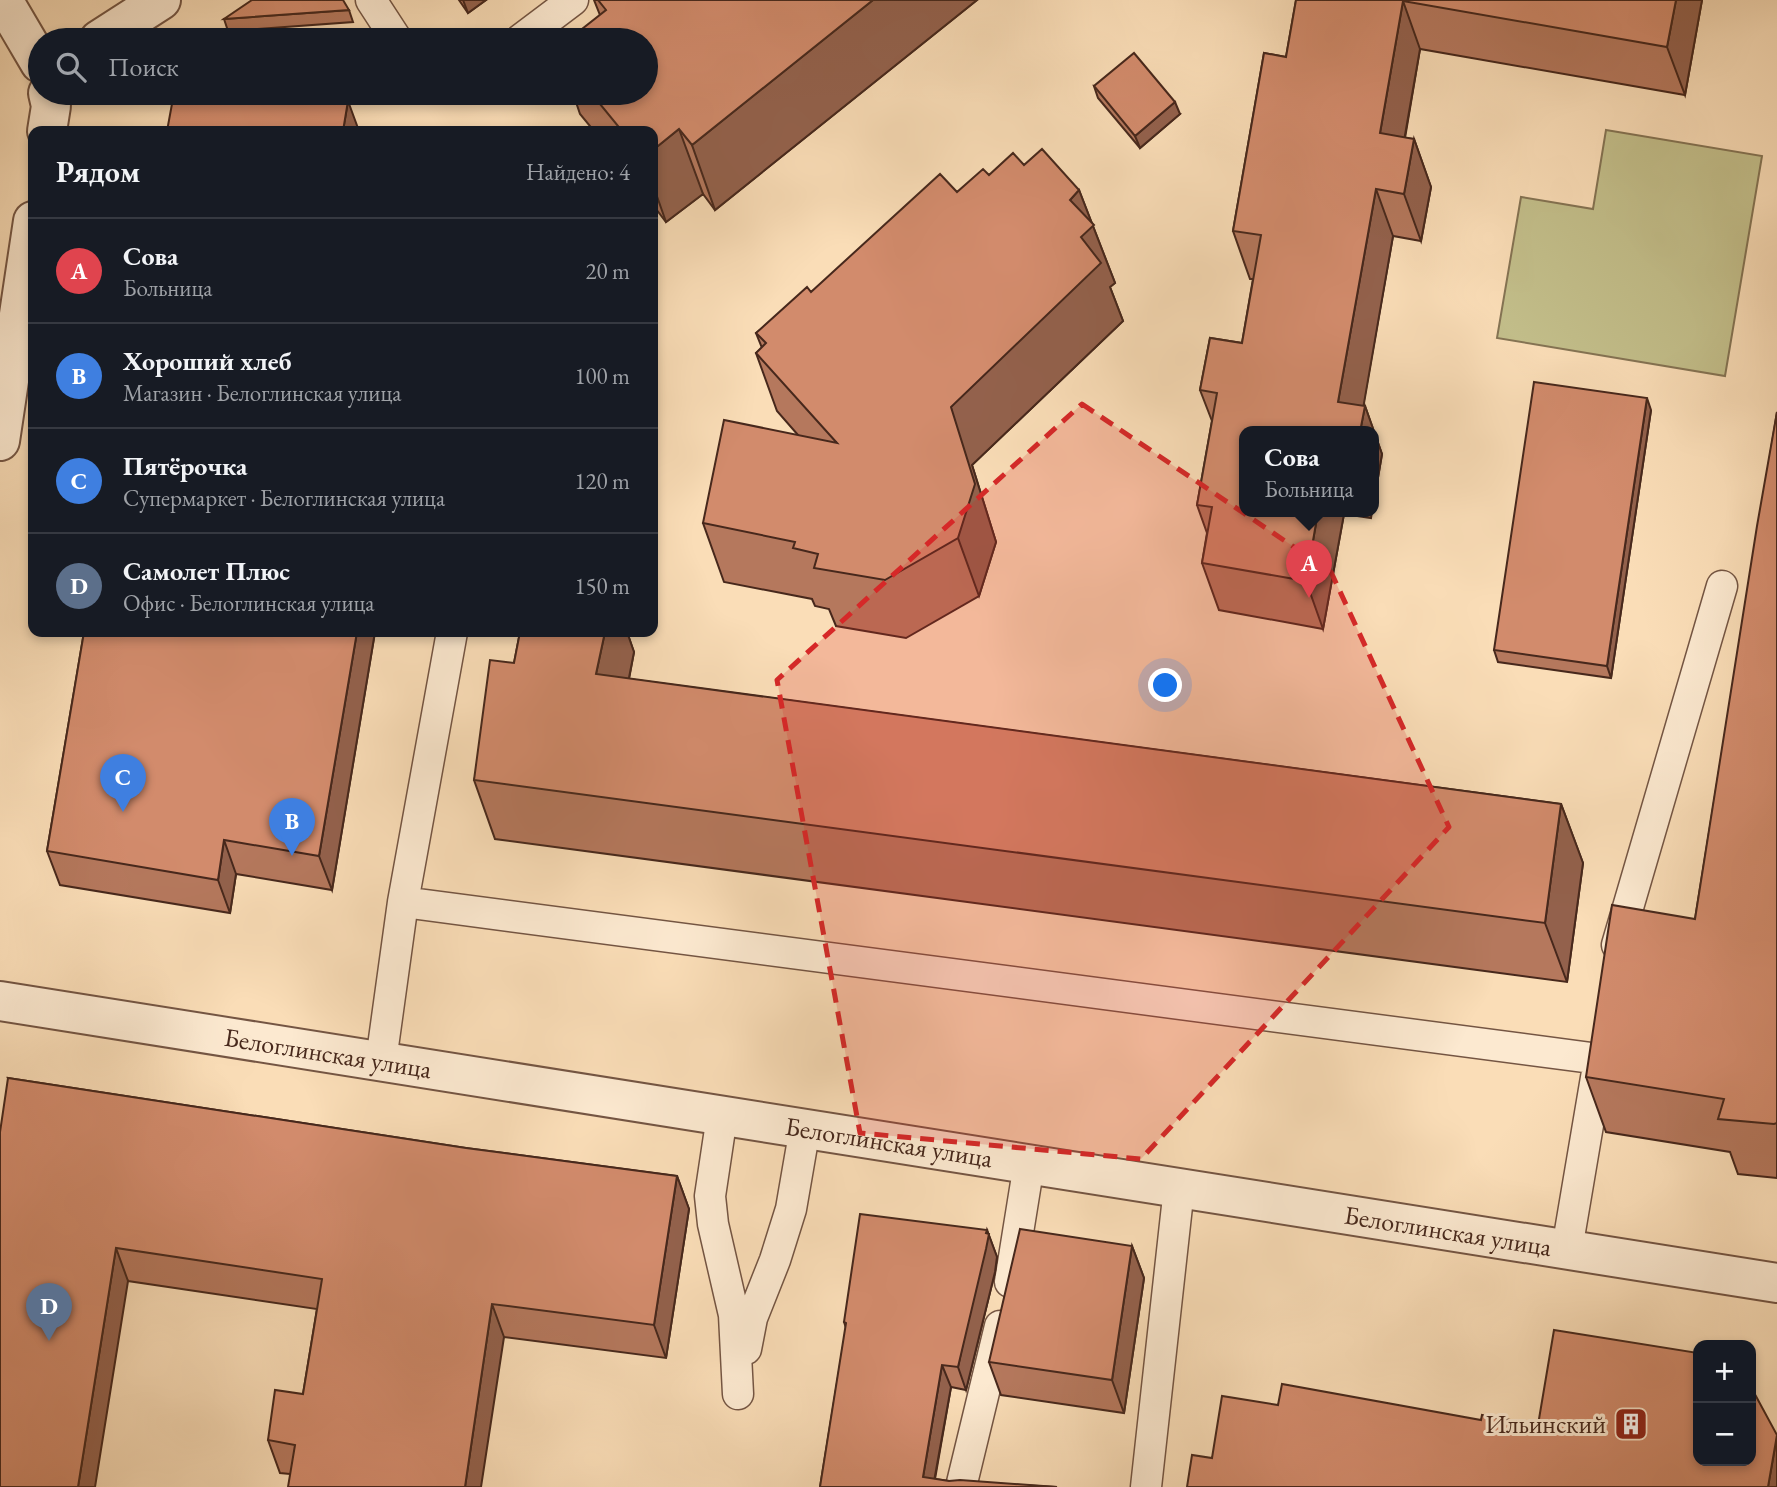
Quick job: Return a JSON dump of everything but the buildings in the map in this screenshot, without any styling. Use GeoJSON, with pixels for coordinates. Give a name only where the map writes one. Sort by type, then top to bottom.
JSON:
{"type":"FeatureCollection","features":[{"type":"Feature","properties":{"kind":"street"},"geometry":{"type":"LineString","coordinates":[[3,0],[28,43]]}},
{"type":"Feature","properties":{"kind":"street"},"geometry":{"type":"LineString","coordinates":[[117,28],[160,0]]}},
{"type":"Feature","properties":{"kind":"street"},"geometry":{"type":"LineString","coordinates":[[48,126],[51,105]]}},
{"type":"Feature","properties":{"kind":"street"},"geometry":{"type":"LineString","coordinates":[[0,441],[28,254]]}},
{"type":"Feature","properties":{"kind":"street","name":"Белоглинская улица"},"geometry":{"type":"LineString","coordinates":[[0,1001],[1777,1283]]}},
{"type":"Feature","properties":{"kind":"lane"},"geometry":{"type":"LineString","coordinates":[[371,0],[389,28]]}},
{"type":"Feature","properties":{"kind":"lane"},"geometry":{"type":"LineString","coordinates":[[536,28],[573,0]]}},
{"type":"Feature","properties":{"kind":"lane"},"geometry":{"type":"LineString","coordinates":[[1612,969],[1619,935],[1722,586]]}},
{"type":"Feature","properties":{"kind":"lane"},"geometry":{"type":"LineString","coordinates":[[381,1061],[404,902],[451,637]]}},
{"type":"Feature","properties":{"kind":"lane"},"geometry":{"type":"LineString","coordinates":[[404,902],[1601,1048],[1567,1249]]}},
{"type":"Feature","properties":{"kind":"lane"},"geometry":{"type":"LineString","coordinates":[[722,1116],[710,1196],[711,1213],[734,1315],[738,1394],[752,1318],[775,1261],[791,1209],[805,1128]]}},
{"type":"Feature","properties":{"kind":"lane"},"geometry":{"type":"LineString","coordinates":[[961,1487],[1012,1275],[1029,1164]]}},
{"type":"Feature","properties":{"kind":"lane"},"geometry":{"type":"LineString","coordinates":[[1146,1487],[1179,1188]]}},
{"type":"Feature","properties":{"kind":"highlighted area"},"geometry":{"type":"Polygon","coordinates":[[[1082,404],[1331,572],[1449,827],[1141,1159],[860,1133],[777,680],[1082,404]]]}},
{"type":"Feature","properties":{"kind":"shaded area"},"geometry":{"type":"Polygon","coordinates":[[[1606,130],[1762,156],[1725,376],[1497,338],[1521,197],[1593,209],[1606,130]]]}},
{"type":"Feature","properties":{"kind":"place","name":"Сова"},"geometry":{"type":"Point","coordinates":[1309,598]}},
{"type":"Feature","properties":{"kind":"place","name":"Пятёрочка"},"geometry":{"type":"Point","coordinates":[123,812]}},
{"type":"Feature","properties":{"kind":"place","name":"Хороший хлеб"},"geometry":{"type":"Point","coordinates":[292,856]}},
{"type":"Feature","properties":{"kind":"place","name":"Самолет Плюс"},"geometry":{"type":"Point","coordinates":[49,1341]}},
{"type":"Feature","properties":{"kind":"place","name":"Ильинский"},"geometry":{"type":"Point","coordinates":[1631,1424]}}]}
